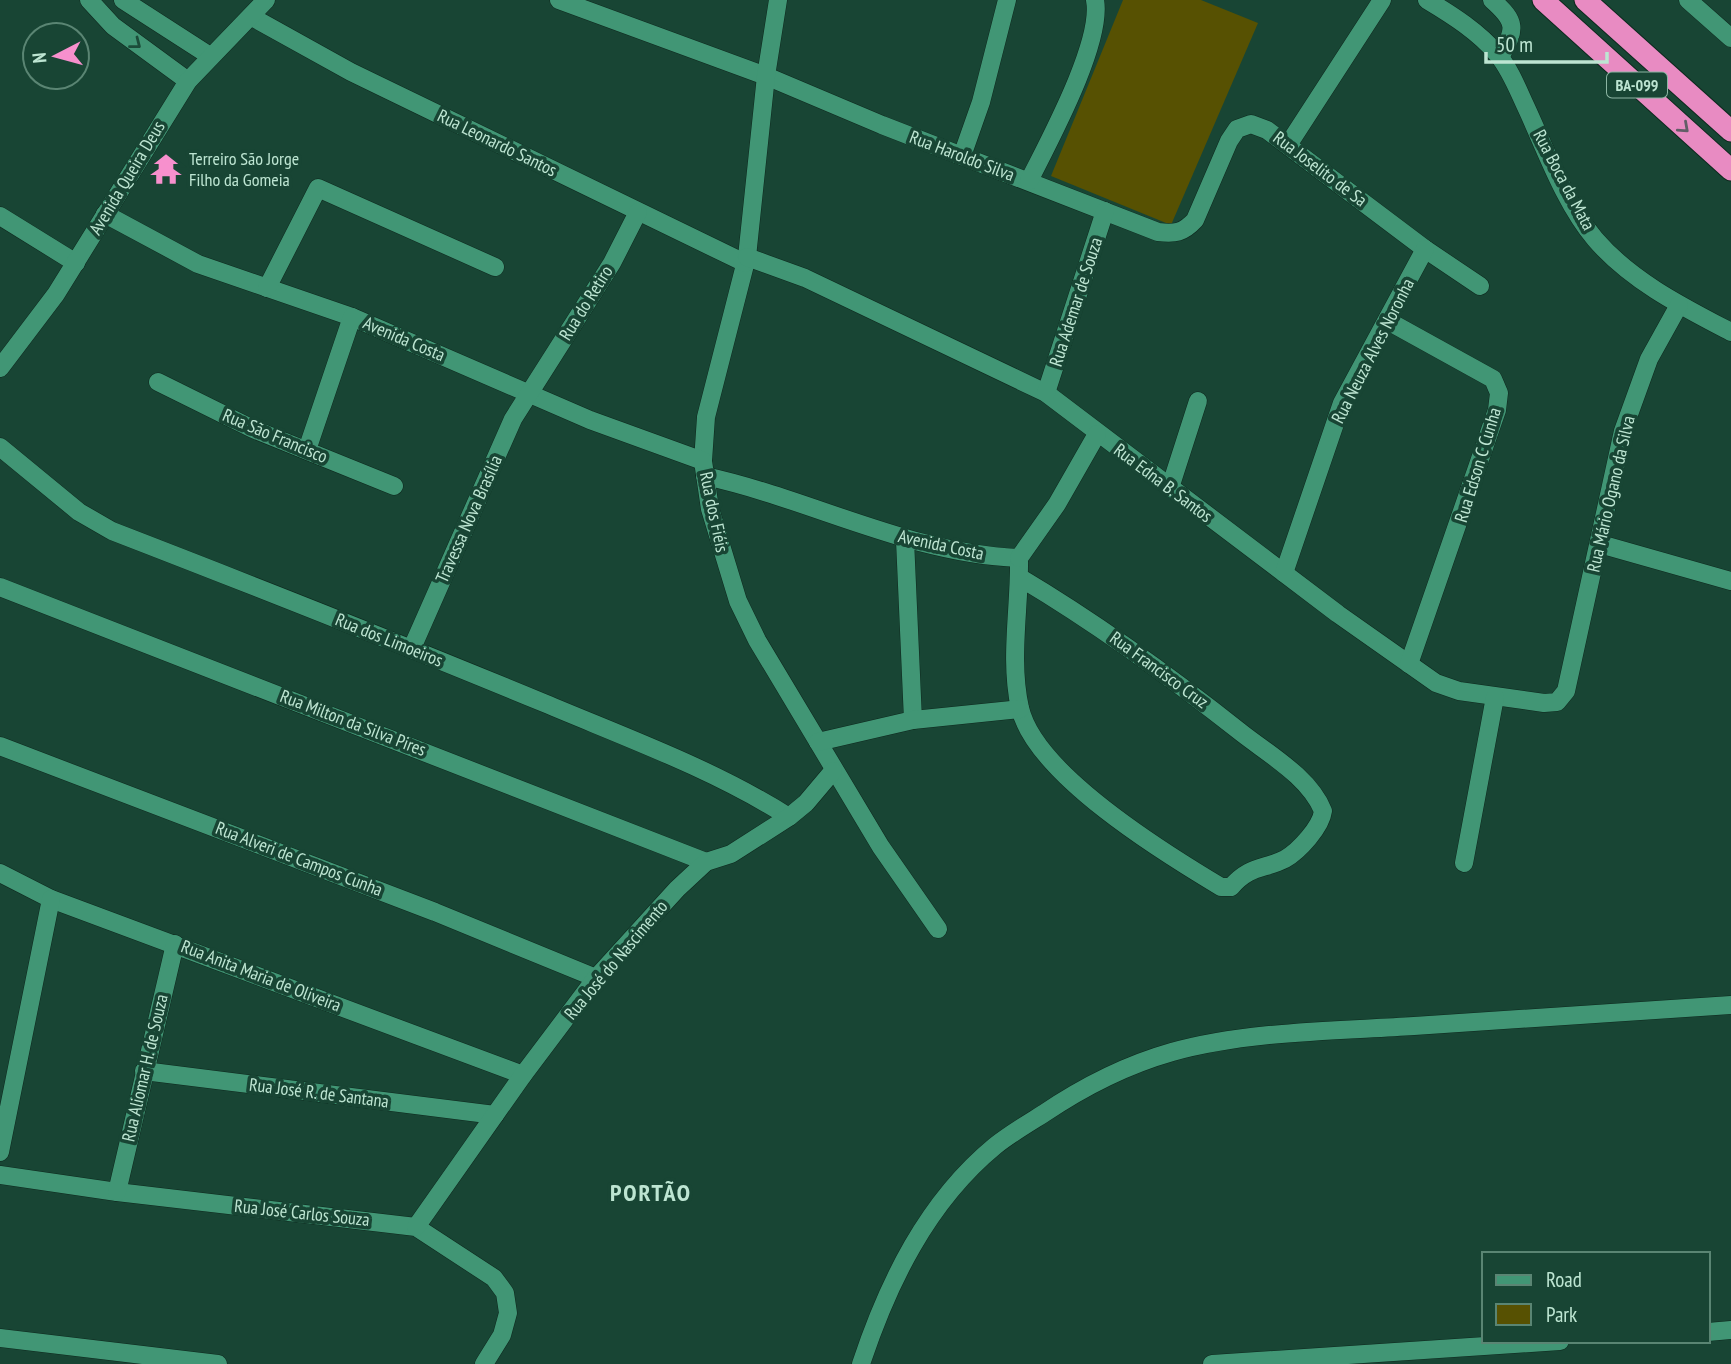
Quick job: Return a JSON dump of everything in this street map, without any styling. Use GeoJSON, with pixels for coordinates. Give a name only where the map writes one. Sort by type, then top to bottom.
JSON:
{"type":"FeatureCollection","features":[{"type":"Feature","properties":{"kind":"highway","name":"BA-099"},"geometry":{"type":"LineString","coordinates":[[1543,0],[1731,170]]}},
{"type":"Feature","properties":{"kind":"highway","name":"BA-099"},"geometry":{"type":"LineString","coordinates":[[1584,0],[1731,131]]}},
{"type":"Feature","properties":{"kind":"street"},"geometry":{"type":"LineString","coordinates":[[89,0],[123,34],[188,80]]}},
{"type":"Feature","properties":{"kind":"street"},"geometry":{"type":"LineString","coordinates":[[123,0],[210,56]]}},
{"type":"Feature","properties":{"kind":"street","name":"Avenida Queira Deus"},"geometry":{"type":"LineString","coordinates":[[0,368],[76,263],[188,80],[266,0]]}},
{"type":"Feature","properties":{"kind":"street","name":"Rua Haroldo Silva"},"geometry":{"type":"LineString","coordinates":[[559,0],[766,76],[1158,232]]}},
{"type":"Feature","properties":{"kind":"street","name":"Rua dos Fiéis"},"geometry":{"type":"LineString","coordinates":[[778,0],[766,76],[746,260],[709,403],[704,468],[722,554],[738,601],[757,640],[881,847],[938,929]]}},
{"type":"Feature","properties":{"kind":"street"},"geometry":{"type":"LineString","coordinates":[[962,156],[981,102],[1007,0]]}},
{"type":"Feature","properties":{"kind":"street"},"geometry":{"type":"LineString","coordinates":[[1029,181],[1057,124],[1086,52],[1097,15],[1096,0]]}},
{"type":"Feature","properties":{"kind":"street"},"geometry":{"type":"LineString","coordinates":[[1288,145],[1382,0]]}},
{"type":"Feature","properties":{"kind":"street","name":"Rua Boca da Mata"},"geometry":{"type":"LineString","coordinates":[[1427,0],[1478,34],[1500,57],[1518,88],[1560,181],[1594,238],[1631,274],[1679,305],[1731,332]]}},
{"type":"Feature","properties":{"kind":"street"},"geometry":{"type":"LineString","coordinates":[[1492,0],[1508,15],[1512,25],[1513,35],[1500,57]]}},
{"type":"Feature","properties":{"kind":"street"},"geometry":{"type":"LineString","coordinates":[[1688,0],[1731,38]]}},
{"type":"Feature","properties":{"kind":"street","name":"Rua Leonardo Santos"},"geometry":{"type":"LineString","coordinates":[[252,17],[351,72],[638,212],[746,260]]}},
{"type":"Feature","properties":{"kind":"street","name":"Rua Joselito de Sa"},"geometry":{"type":"LineString","coordinates":[[1158,232],[1174,234],[1186,230],[1195,220],[1237,129],[1251,124],[1267,130],[1426,250],[1480,286]]}},
{"type":"Feature","properties":{"kind":"street"},"geometry":{"type":"LineString","coordinates":[[267,288],[318,188],[495,267]]}},
{"type":"Feature","properties":{"kind":"street","name":"Rua Ademar de Souza"},"geometry":{"type":"LineString","coordinates":[[1046,393],[1105,211]]}},
{"type":"Feature","properties":{"kind":"street","name":"Rua do Retiro"},"geometry":{"type":"LineString","coordinates":[[528,391],[597,287],[638,212]]}},
{"type":"Feature","properties":{"kind":"street","name":"Avenida Costa"},"geometry":{"type":"LineString","coordinates":[[106,214],[198,264],[352,317],[704,468],[905,540],[1019,558]]}},
{"type":"Feature","properties":{"kind":"street"},"geometry":{"type":"LineString","coordinates":[[0,216],[76,263]]}},
{"type":"Feature","properties":{"kind":"street","name":"Rua Neuza Alves Noronha"},"geometry":{"type":"LineString","coordinates":[[1284,573],[1342,403],[1426,250]]}},
{"type":"Feature","properties":{"kind":"street","name":"Rua Edna B. Santos"},"geometry":{"type":"LineString","coordinates":[[746,260],[805,278],[1046,393],[1097,434],[1436,683],[1459,691],[1544,703],[1557,702],[1566,691]]}},
{"type":"Feature","properties":{"kind":"street","name":"Rua Mário Ogano da Silva"},"geometry":{"type":"LineString","coordinates":[[1566,691],[1623,431],[1649,359],[1679,305]]}},
{"type":"Feature","properties":{"kind":"street"},"geometry":{"type":"LineString","coordinates":[[307,450],[352,317]]}},
{"type":"Feature","properties":{"kind":"street","name":"Rua Edson C Cunha"},"geometry":{"type":"LineString","coordinates":[[1388,321],[1493,379],[1499,393],[1497,410],[1409,664]]}},
{"type":"Feature","properties":{"kind":"street","name":"Rua São Francisco"},"geometry":{"type":"LineString","coordinates":[[158,382],[253,429],[394,486]]}},
{"type":"Feature","properties":{"kind":"street","name":"Travessa Nova Brasília"},"geometry":{"type":"LineString","coordinates":[[412,648],[528,391]]}},
{"type":"Feature","properties":{"kind":"street"},"geometry":{"type":"LineString","coordinates":[[1170,488],[1198,401]]}},
{"type":"Feature","properties":{"kind":"street"},"geometry":{"type":"LineString","coordinates":[[818,742],[913,720],[1020,709],[1016,625],[1019,558],[1057,504],[1097,434]]}},
{"type":"Feature","properties":{"kind":"street","name":"Rua dos Limoeiros"},"geometry":{"type":"LineString","coordinates":[[0,447],[79,512],[112,531],[412,648],[716,776],[749,792],[789,817]]}},
{"type":"Feature","properties":{"kind":"street"},"geometry":{"type":"LineString","coordinates":[[905,540],[913,720]]}},
{"type":"Feature","properties":{"kind":"street"},"geometry":{"type":"LineString","coordinates":[[1600,544],[1731,581]]}},
{"type":"Feature","properties":{"kind":"street","name":"Rua Francisco Cruz"},"geometry":{"type":"LineString","coordinates":[[1019,577],[1127,646],[1292,772],[1320,803],[1323,811],[1314,830],[1290,856],[1245,872],[1231,887],[1220,887],[1075,785],[1054,765],[1039,745],[1020,709]]}},
{"type":"Feature","properties":{"kind":"street","name":"Rua Milton da Silva Pires"},"geometry":{"type":"LineString","coordinates":[[0,587],[706,862]]}},
{"type":"Feature","properties":{"kind":"street"},"geometry":{"type":"LineString","coordinates":[[1464,863],[1495,697]]}},
{"type":"Feature","properties":{"kind":"street","name":"Rua Alveri de Campos Cunha"},"geometry":{"type":"LineString","coordinates":[[0,746],[423,907],[596,978]]}},
{"type":"Feature","properties":{"kind":"street","name":"Rua José do Nascimento"},"geometry":{"type":"LineString","coordinates":[[416,1227],[523,1075],[596,978],[677,889],[706,862],[731,854],[789,817],[806,803],[834,771]]}},
{"type":"Feature","properties":{"kind":"street","name":"Rua Anita Maria de Oliveira"},"geometry":{"type":"LineString","coordinates":[[0,873],[51,899],[523,1075]]}},
{"type":"Feature","properties":{"kind":"street"},"geometry":{"type":"LineString","coordinates":[[0,1152],[51,899]]}},
{"type":"Feature","properties":{"kind":"street","name":"Rua Aliomar H. de Souza"},"geometry":{"type":"LineString","coordinates":[[117,1192],[175,944]]}},
{"type":"Feature","properties":{"kind":"street"},"geometry":{"type":"LineString","coordinates":[[860,1364],[882,1301],[920,1233],[951,1189],[995,1146],[1071,1095],[1118,1071],[1172,1052],[1245,1040],[1731,1005]]}},
{"type":"Feature","properties":{"kind":"street","name":"Rua José R. de Santana"},"geometry":{"type":"LineString","coordinates":[[144,1071],[495,1115]]}},
{"type":"Feature","properties":{"kind":"street","name":"Rua José Carlos Souza"},"geometry":{"type":"LineString","coordinates":[[0,1175],[117,1192],[416,1227],[494,1278],[505,1293],[508,1313],[502,1335],[484,1364]]}},
{"type":"Feature","properties":{"kind":"street"},"geometry":{"type":"LineString","coordinates":[[1710,1332],[1731,1330]]}},
{"type":"Feature","properties":{"kind":"street"},"geometry":{"type":"LineString","coordinates":[[0,1338],[218,1364]]}},
{"type":"Feature","properties":{"kind":"street"},"geometry":{"type":"LineString","coordinates":[[1212,1364],[1530,1343]]}},
{"type":"Feature","properties":{"kind":"green space"},"geometry":{"type":"Polygon","coordinates":[[[1123,0],[1201,0],[1258,23],[1171,225],[1051,176],[1123,0]]]}},
{"type":"Feature","properties":{"kind":"place","name":"Terreiro São Jorge Filho da Gomeia"},"geometry":{"type":"Point","coordinates":[166,169]}},
{"type":"Feature","properties":{"kind":"district","name":"PORTÃO"},"geometry":{"type":"Point","coordinates":[651,1193]}}]}
